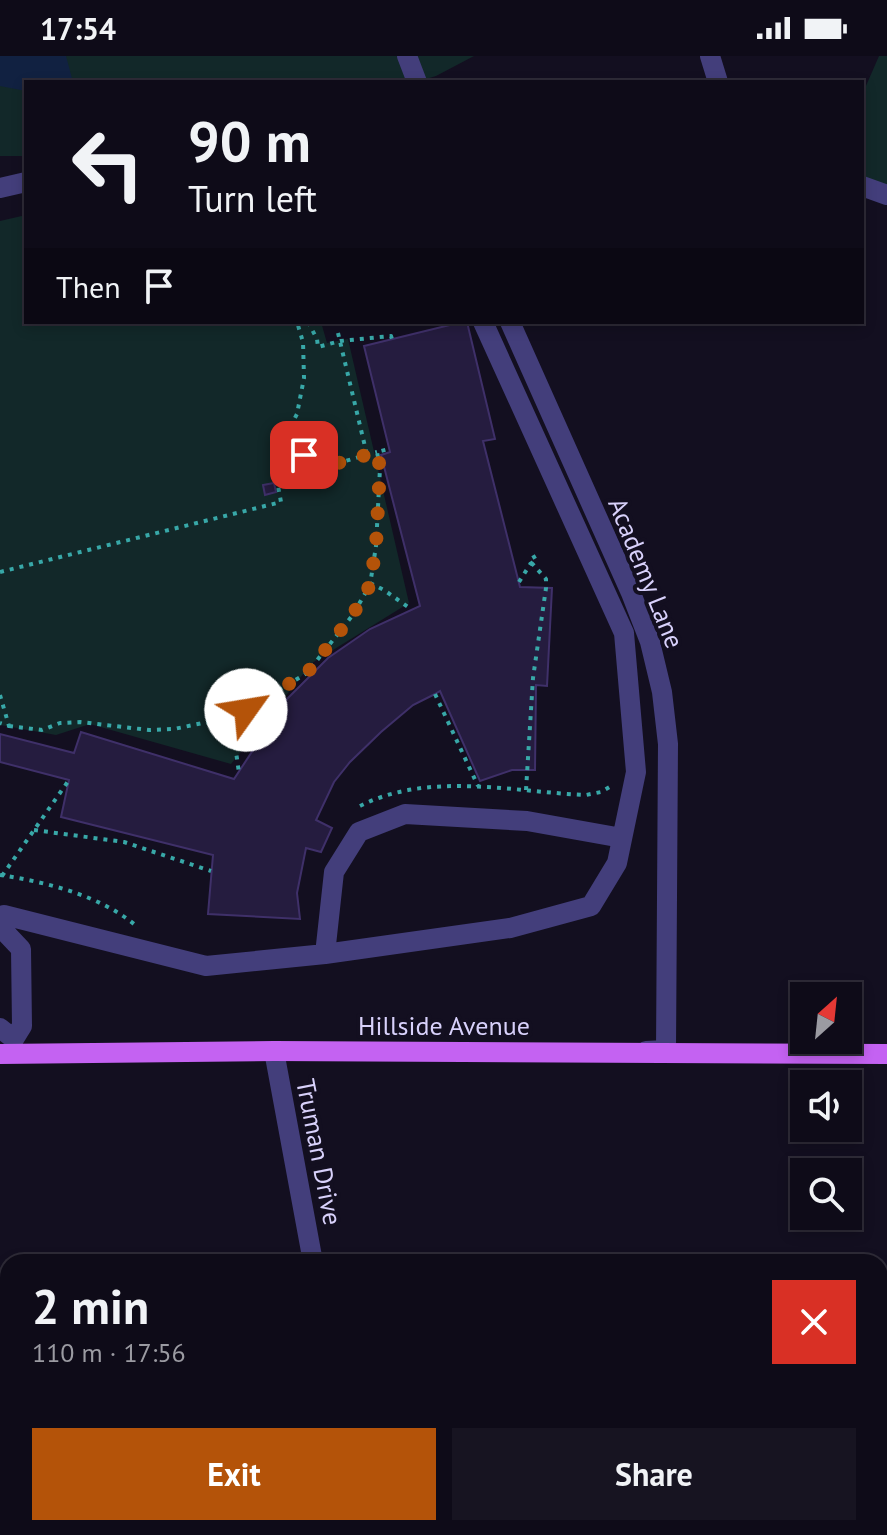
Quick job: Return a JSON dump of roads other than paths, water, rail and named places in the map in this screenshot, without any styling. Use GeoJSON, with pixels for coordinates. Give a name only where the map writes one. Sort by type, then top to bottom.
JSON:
{"type":"FeatureCollection","features":[{"type":"Feature","properties":{"kind":"main road","name":"Hillside Avenue"},"geometry":{"type":"LineString","coordinates":[[7,1044],[274,1051],[887,1054]]}},
{"type":"Feature","properties":{"kind":"street"},"geometry":{"type":"LineString","coordinates":[[407,56],[416,80]]}},
{"type":"Feature","properties":{"kind":"street"},"geometry":{"type":"LineString","coordinates":[[710,56],[717,80]]}},
{"type":"Feature","properties":{"kind":"street"},"geometry":{"type":"LineString","coordinates":[[0,188],[24,182]]}},
{"type":"Feature","properties":{"kind":"street"},"geometry":{"type":"LineString","coordinates":[[864,187],[887,195]]}},
{"type":"Feature","properties":{"kind":"street"},"geometry":{"type":"LineString","coordinates":[[2,925],[206,966],[325,954],[510,928],[591,906],[617,863],[636,772],[624,633],[484,324]]}},
{"type":"Feature","properties":{"kind":"street","name":"Academy Lane"},"geometry":{"type":"LineString","coordinates":[[511,324],[631,593],[650,642],[662,692],[668,744],[666,1050],[618,1053]]}},
{"type":"Feature","properties":{"kind":"street"},"geometry":{"type":"LineString","coordinates":[[325,954],[334,872],[359,832],[405,814],[527,821],[622,838]]}},
{"type":"Feature","properties":{"kind":"street"},"geometry":{"type":"LineString","coordinates":[[2,925],[21,949],[22,1026],[7,1044]]}},
{"type":"Feature","properties":{"kind":"street","name":"Truman Drive"},"geometry":{"type":"LineString","coordinates":[[274,1051],[312,1254]]}},
{"type":"Feature","properties":{"kind":"water"},"geometry":{"type":"Polygon","coordinates":[[[0,56],[66,56],[72,80],[24,80],[24,91],[0,86],[0,56]]]}}]}
